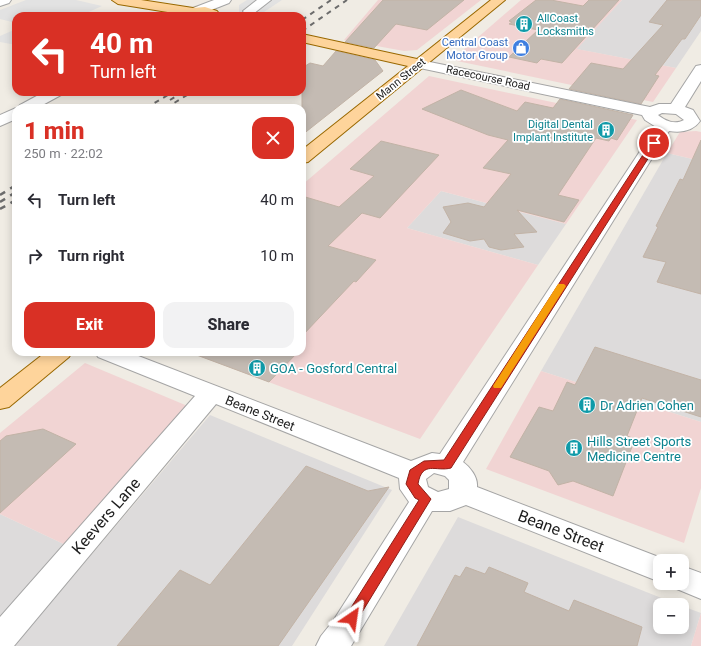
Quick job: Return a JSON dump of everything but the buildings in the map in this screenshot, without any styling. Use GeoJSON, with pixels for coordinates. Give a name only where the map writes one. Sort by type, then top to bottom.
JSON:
{"type":"FeatureCollection","features":[{"type":"Feature","properties":{"kind":"main road"},"geometry":{"type":"LineString","coordinates":[[118,0],[184,12]]}},
{"type":"Feature","properties":{"kind":"main road","name":"Mann Street"},"geometry":{"type":"LineString","coordinates":[[306,155],[499,0]]}},
{"type":"Feature","properties":{"kind":"main road"},"geometry":{"type":"LineString","coordinates":[[145,6],[165,12]]}},
{"type":"Feature","properties":{"kind":"main road"},"geometry":{"type":"LineString","coordinates":[[199,12],[209,12]]}},
{"type":"Feature","properties":{"kind":"main road","name":"Racecourse Road"},"geometry":{"type":"LineString","coordinates":[[306,39],[420,64]]}},
{"type":"Feature","properties":{"kind":"main road"},"geometry":{"type":"LineString","coordinates":[[0,401],[56,356]]}},
{"type":"Feature","properties":{"kind":"street"},"geometry":{"type":"LineString","coordinates":[[0,2],[5,0]]}},
{"type":"Feature","properties":{"kind":"street"},"geometry":{"type":"LineString","coordinates":[[194,12],[226,0]]}},
{"type":"Feature","properties":{"kind":"street"},"geometry":{"type":"LineString","coordinates":[[217,12],[226,0]]}},
{"type":"Feature","properties":{"kind":"street"},"geometry":{"type":"LineString","coordinates":[[249,11],[265,0]]}},
{"type":"Feature","properties":{"kind":"street","name":"Racecourse Road"},"geometry":{"type":"LineString","coordinates":[[420,64],[664,115],[683,126],[697,121]]}},
{"type":"Feature","properties":{"kind":"street"},"geometry":{"type":"LineString","coordinates":[[447,465],[664,115],[701,69]]}},
{"type":"Feature","properties":{"kind":"street"},"geometry":{"type":"LineString","coordinates":[[33,104],[48,96]]}},
{"type":"Feature","properties":{"kind":"street"},"geometry":{"type":"LineString","coordinates":[[0,121],[12,115]]}},
{"type":"Feature","properties":{"kind":"street","name":"Beane Street"},"geometry":{"type":"LineString","coordinates":[[116,356],[212,393],[420,486]]}},
{"type":"Feature","properties":{"kind":"street","name":"Keevers Lane"},"geometry":{"type":"LineString","coordinates":[[0,639],[212,393]]}},
{"type":"Feature","properties":{"kind":"street"},"geometry":{"type":"LineString","coordinates":[[332,646],[344,631],[420,486],[424,465],[439,463],[447,465],[460,473],[463,480],[462,492],[450,500],[434,502],[420,486]]}},
{"type":"Feature","properties":{"kind":"street","name":"Beane Street"},"geometry":{"type":"LineString","coordinates":[[462,492],[653,567]]}},
{"type":"Feature","properties":{"kind":"street"},"geometry":{"type":"LineString","coordinates":[[689,581],[701,586]]}},
{"type":"Feature","properties":{"kind":"shaded area"},"geometry":{"type":"Polygon","coordinates":[[[26,0],[76,0],[102,6],[89,12],[12,12],[12,22],[0,19],[0,10],[26,0]]]}},
{"type":"Feature","properties":{"kind":"shaded area"},"geometry":{"type":"Polygon","coordinates":[[[247,0],[282,0],[264,12],[239,12],[239,5],[247,0]]]}},
{"type":"Feature","properties":{"kind":"shaded area"},"geometry":{"type":"Polygon","coordinates":[[[378,0],[481,0],[417,50],[404,51],[344,40],[378,0]]]}},
{"type":"Feature","properties":{"kind":"shaded area"},"geometry":{"type":"Polygon","coordinates":[[[521,0],[622,0],[577,49],[676,68],[653,102],[457,61],[454,58],[521,0]]]}},
{"type":"Feature","properties":{"kind":"shaded area"},"geometry":{"type":"Polygon","coordinates":[[[622,0],[701,0],[701,31],[676,68],[576,49],[622,0]]]}},
{"type":"Feature","properties":{"kind":"shaded area"},"geometry":{"type":"Polygon","coordinates":[[[12,31],[12,44],[0,42],[0,36],[12,31]]]}},
{"type":"Feature","properties":{"kind":"shaded area"},"geometry":{"type":"Polygon","coordinates":[[[429,76],[637,120],[566,224],[441,191],[407,228],[538,265],[420,439],[200,356],[306,356],[306,182],[429,76]]]}},
{"type":"Feature","properties":{"kind":"shaded area"},"geometry":{"type":"Polygon","coordinates":[[[680,132],[701,132],[701,161],[667,153],[680,132]]]}},
{"type":"Feature","properties":{"kind":"shaded area"},"geometry":{"type":"Polygon","coordinates":[[[667,153],[701,161],[701,422],[541,371],[667,153]]]}},
{"type":"Feature","properties":{"kind":"shaded area"},"geometry":{"type":"Polygon","coordinates":[[[441,191],[566,224],[538,265],[407,228],[441,191]]]}},
{"type":"Feature","properties":{"kind":"shaded area"},"geometry":{"type":"Polygon","coordinates":[[[85,363],[190,407],[68,546],[0,514],[0,433],[85,363]]]}},
{"type":"Feature","properties":{"kind":"shaded area"},"geometry":{"type":"Polygon","coordinates":[[[541,371],[701,422],[701,488],[684,543],[486,469],[541,371]]]}},
{"type":"Feature","properties":{"kind":"shaded area"},"geometry":{"type":"Polygon","coordinates":[[[210,415],[392,490],[292,646],[14,646],[210,415]]]}},
{"type":"Feature","properties":{"kind":"shaded area"},"geometry":{"type":"Polygon","coordinates":[[[0,514],[68,546],[0,621],[0,514]]]}},
{"type":"Feature","properties":{"kind":"shaded area"},"geometry":{"type":"Polygon","coordinates":[[[458,517],[661,598],[653,598],[653,634],[689,634],[689,609],[701,613],[691,646],[384,646],[458,517]]]}},
{"type":"Feature","properties":{"kind":"shaded area"},"geometry":{"type":"Polygon","coordinates":[[[701,613],[701,646],[691,646],[701,613]]]}},
{"type":"Feature","properties":{"kind":"railway"},"geometry":{"type":"LineString","coordinates":[[306,17],[331,0]]}},
{"type":"Feature","properties":{"kind":"railway"},"geometry":{"type":"LineString","coordinates":[[306,28],[347,0]]}},
{"type":"Feature","properties":{"kind":"railway"},"geometry":{"type":"LineString","coordinates":[[153,104],[166,96]]}},
{"type":"Feature","properties":{"kind":"railway"},"geometry":{"type":"LineString","coordinates":[[170,100],[176,96]]}},
{"type":"Feature","properties":{"kind":"railway"},"geometry":{"type":"LineString","coordinates":[[172,104],[186,96]]}},
{"type":"Feature","properties":{"kind":"railway"},"geometry":{"type":"LineString","coordinates":[[0,195],[12,188]]}},
{"type":"Feature","properties":{"kind":"railway"},"geometry":{"type":"LineString","coordinates":[[0,202],[12,194]]}},
{"type":"Feature","properties":{"kind":"railway"},"geometry":{"type":"LineString","coordinates":[[0,209],[12,202]]}},
{"type":"Feature","properties":{"kind":"slow traffic"},"geometry":{"type":"LineString","coordinates":[[498,386],[561,286]]}},
{"type":"Feature","properties":{"kind":"place","name":"AllCoast Locksmiths"},"geometry":{"type":"Point","coordinates":[524,24]}},
{"type":"Feature","properties":{"kind":"place","name":"Central Coast Motor Group"},"geometry":{"type":"Point","coordinates":[521,48]}},
{"type":"Feature","properties":{"kind":"place","name":"Digital Dental Implant Institute"},"geometry":{"type":"Point","coordinates":[606,130]}},
{"type":"Feature","properties":{"kind":"place","name":"GOA - Gosford Central"},"geometry":{"type":"Point","coordinates":[257,368]}},
{"type":"Feature","properties":{"kind":"place","name":"Dr Adrien Cohen"},"geometry":{"type":"Point","coordinates":[587,405]}},
{"type":"Feature","properties":{"kind":"place","name":"Hills Street Sports Medicine Centre"},"geometry":{"type":"Point","coordinates":[574,448]}},
{"type":"Feature","properties":{"kind":"route"},"geometry":{"type":"LineString","coordinates":[[352,618],[425,499],[414,490],[412,484],[414,473],[418,468],[432,463],[447,465],[654,143]]}}]}
